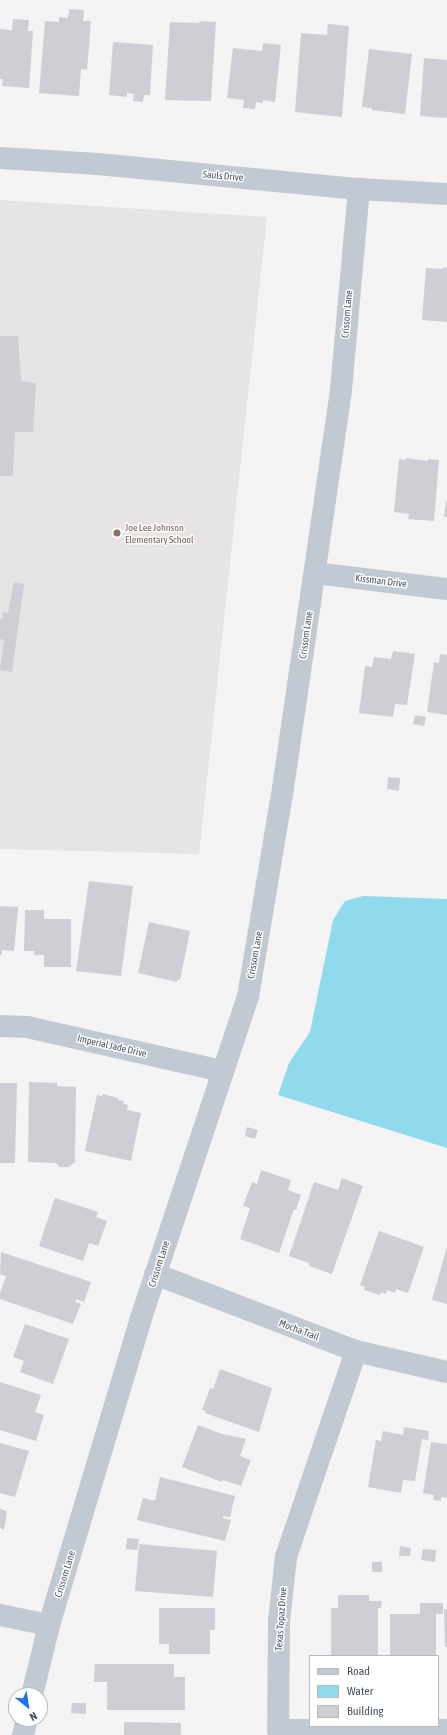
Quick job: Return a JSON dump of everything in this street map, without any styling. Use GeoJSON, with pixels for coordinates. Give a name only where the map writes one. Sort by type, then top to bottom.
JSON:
{"type":"FeatureCollection","features":[{"type":"Feature","properties":{"kind":"street","name":"Sauls Drive"},"geometry":{"type":"LineString","coordinates":[[0,158],[98,164],[359,189],[447,194]]}},
{"type":"Feature","properties":{"kind":"street","name":"Crissom Lane"},"geometry":{"type":"LineString","coordinates":[[34,1687],[49,1625],[155,1274],[248,997],[283,788],[341,390],[359,189]]}},
{"type":"Feature","properties":{"kind":"street","name":"Kissman Drive"},"geometry":{"type":"LineString","coordinates":[[315,573],[447,589]]}},
{"type":"Feature","properties":{"kind":"street","name":"Imperial Jade Drive"},"geometry":{"type":"LineString","coordinates":[[0,1026],[27,1026],[224,1071]]}},
{"type":"Feature","properties":{"kind":"street","name":"Mocha Trail"},"geometry":{"type":"LineString","coordinates":[[155,1274],[356,1351],[447,1372]]}},
{"type":"Feature","properties":{"kind":"street","name":"Texas Topaz Drive"},"geometry":{"type":"LineString","coordinates":[[356,1351],[286,1557],[280,1621],[278,1730],[447,1730]]}},
{"type":"Feature","properties":{"kind":"street"},"geometry":{"type":"LineString","coordinates":[[0,1615],[49,1625]]}},
{"type":"Feature","properties":{"kind":"shaded area","name":"Joe Lee Johnson Elementary School"},"geometry":{"type":"Polygon","coordinates":[[[0,200],[267,217],[199,854],[0,849],[0,200]]]}},
{"type":"Feature","properties":{"kind":"water"},"geometry":{"type":"Polygon","coordinates":[[[363,896],[447,899],[447,1148],[278,1095],[289,1063],[310,1032],[333,920],[345,901],[363,896]]]}},
{"type":"Feature","properties":{"kind":"building"},"geometry":{"type":"Polygon","coordinates":[[[69,9],[84,10],[83,21],[91,21],[87,70],[81,69],[79,96],[39,93],[45,21],[59,22],[59,17],[68,18],[69,9]]]}},
{"type":"Feature","properties":{"kind":"building"},"geometry":{"type":"Polygon","coordinates":[[[13,19],[29,20],[28,31],[33,31],[29,88],[2,86],[3,79],[0,79],[0,29],[12,30],[13,19]]]}},
{"type":"Feature","properties":{"kind":"building"},"geometry":{"type":"Polygon","coordinates":[[[200,21],[216,22],[211,101],[165,100],[170,22],[199,23],[200,21]]]}},
{"type":"Feature","properties":{"kind":"building"},"geometry":{"type":"Polygon","coordinates":[[[328,24],[349,26],[342,117],[295,112],[301,33],[327,35],[328,24]]]}},
{"type":"Feature","properties":{"kind":"building"},"geometry":{"type":"Polygon","coordinates":[[[113,42],[153,45],[150,95],[144,95],[143,102],[133,101],[134,94],[127,93],[127,97],[109,95],[113,42]]]}},
{"type":"Feature","properties":{"kind":"building"},"geometry":{"type":"Polygon","coordinates":[[[263,43],[281,45],[275,102],[263,100],[263,103],[256,102],[255,109],[243,108],[244,100],[227,98],[233,48],[262,51],[263,43]]]}},
{"type":"Feature","properties":{"kind":"building"},"geometry":{"type":"Polygon","coordinates":[[[369,49],[412,54],[405,114],[372,110],[372,108],[362,107],[369,49]]]}},
{"type":"Feature","properties":{"kind":"building"},"geometry":{"type":"Polygon","coordinates":[[[424,58],[447,60],[447,118],[420,116],[424,58]]]}},
{"type":"Feature","properties":{"kind":"building"},"geometry":{"type":"Polygon","coordinates":[[[443,267],[447,268],[447,322],[422,320],[426,268],[443,269],[443,267]]]}},
{"type":"Feature","properties":{"kind":"building"},"geometry":{"type":"Polygon","coordinates":[[[0,336],[18,336],[21,381],[36,383],[33,432],[15,432],[13,476],[0,476],[0,336]]]}},
{"type":"Feature","properties":{"kind":"building"},"geometry":{"type":"Polygon","coordinates":[[[406,458],[427,461],[428,459],[439,460],[434,521],[408,519],[409,514],[394,512],[399,459],[406,460],[406,458]]]}},
{"type":"Feature","properties":{"kind":"building"},"geometry":{"type":"Polygon","coordinates":[[[446,501],[447,517],[444,517],[446,501]]]}},
{"type":"Feature","properties":{"kind":"building"},"geometry":{"type":"Polygon","coordinates":[[[14,582],[24,584],[12,672],[0,670],[4,640],[0,639],[0,619],[2,619],[3,612],[8,613],[14,582]]]}},
{"type":"Feature","properties":{"kind":"building"},"geometry":{"type":"Polygon","coordinates":[[[393,651],[415,654],[407,705],[395,704],[393,717],[359,713],[365,666],[372,667],[374,657],[391,659],[393,651]]]}},
{"type":"Feature","properties":{"kind":"building"},"geometry":{"type":"Polygon","coordinates":[[[440,654],[447,655],[447,715],[427,712],[434,662],[439,663],[440,654]]]}},
{"type":"Feature","properties":{"kind":"building"},"geometry":{"type":"Polygon","coordinates":[[[415,715],[426,717],[424,726],[413,724],[415,715]]]}},
{"type":"Feature","properties":{"kind":"building"},"geometry":{"type":"Polygon","coordinates":[[[388,777],[400,778],[399,791],[387,789],[388,777]]]}},
{"type":"Feature","properties":{"kind":"building"},"geometry":{"type":"Polygon","coordinates":[[[89,881],[133,886],[121,976],[76,971],[89,881]]]}},
{"type":"Feature","properties":{"kind":"building"},"geometry":{"type":"Polygon","coordinates":[[[0,906],[18,907],[14,951],[2,950],[2,955],[0,955],[0,906]]]}},
{"type":"Feature","properties":{"kind":"building"},"geometry":{"type":"Polygon","coordinates":[[[25,910],[44,910],[44,919],[71,919],[71,967],[44,967],[44,955],[34,955],[35,951],[24,951],[25,910]]]}},
{"type":"Feature","properties":{"kind":"building"},"geometry":{"type":"Polygon","coordinates":[[[149,922],[190,931],[180,980],[177,980],[177,982],[138,973],[149,922]]]}},
{"type":"Feature","properties":{"kind":"building"},"geometry":{"type":"Polygon","coordinates":[[[29,1082],[57,1083],[57,1086],[76,1087],[75,1162],[69,1167],[60,1167],[56,1163],[28,1162],[29,1082]]]}},
{"type":"Feature","properties":{"kind":"building"},"geometry":{"type":"Polygon","coordinates":[[[0,1083],[17,1083],[15,1163],[0,1163],[0,1083]]]}},
{"type":"Feature","properties":{"kind":"building"},"geometry":{"type":"Polygon","coordinates":[[[102,1094],[124,1101],[123,1104],[128,1105],[127,1110],[141,1113],[131,1161],[85,1151],[97,1095],[102,1096],[102,1094]]]}},
{"type":"Feature","properties":{"kind":"building"},"geometry":{"type":"Polygon","coordinates":[[[247,1127],[258,1130],[255,1139],[245,1136],[247,1127]]]}},
{"type":"Feature","properties":{"kind":"building"},"geometry":{"type":"Polygon","coordinates":[[[261,1170],[291,1180],[288,1190],[301,1195],[296,1210],[294,1209],[279,1253],[240,1239],[250,1208],[243,1206],[252,1182],[257,1184],[261,1170]]]}},
{"type":"Feature","properties":{"kind":"building"},"geometry":{"type":"Polygon","coordinates":[[[342,1178],[363,1186],[332,1274],[309,1266],[309,1263],[289,1256],[314,1182],[338,1190],[342,1178]]]}},
{"type":"Feature","properties":{"kind":"building"},"geometry":{"type":"Polygon","coordinates":[[[55,1198],[98,1212],[96,1217],[107,1221],[98,1246],[89,1243],[83,1261],[39,1246],[55,1198]]]}},
{"type":"Feature","properties":{"kind":"building"},"geometry":{"type":"Polygon","coordinates":[[[379,1231],[424,1247],[408,1293],[396,1289],[395,1293],[387,1290],[386,1294],[381,1292],[380,1295],[364,1290],[365,1287],[360,1285],[379,1231]]]}},
{"type":"Feature","properties":{"kind":"building"},"geometry":{"type":"Polygon","coordinates":[[[447,1247],[447,1304],[432,1300],[447,1247]]]}},
{"type":"Feature","properties":{"kind":"building"},"geometry":{"type":"Polygon","coordinates":[[[1,1252],[91,1282],[84,1302],[76,1299],[75,1302],[81,1304],[73,1324],[0,1299],[0,1293],[6,1276],[0,1274],[1,1252]]]}},
{"type":"Feature","properties":{"kind":"building"},"geometry":{"type":"Polygon","coordinates":[[[25,1324],[69,1339],[53,1384],[20,1372],[24,1361],[13,1357],[25,1324]]]}},
{"type":"Feature","properties":{"kind":"building"},"geometry":{"type":"Polygon","coordinates":[[[220,1369],[272,1388],[259,1432],[205,1413],[206,1411],[202,1410],[210,1388],[213,1389],[220,1369]]]}},
{"type":"Feature","properties":{"kind":"building"},"geometry":{"type":"Polygon","coordinates":[[[0,1382],[41,1395],[35,1412],[44,1415],[36,1441],[0,1430],[0,1382]]]}},
{"type":"Feature","properties":{"kind":"building"},"geometry":{"type":"Polygon","coordinates":[[[198,1425],[222,1434],[246,1439],[240,1456],[251,1460],[241,1486],[223,1480],[222,1482],[182,1467],[198,1425]]]}},
{"type":"Feature","properties":{"kind":"building"},"geometry":{"type":"Polygon","coordinates":[[[404,1427],[429,1431],[428,1440],[422,1439],[415,1481],[403,1480],[401,1493],[368,1487],[376,1440],[381,1441],[383,1431],[403,1435],[404,1427]]]}},
{"type":"Feature","properties":{"kind":"building"},"geometry":{"type":"Polygon","coordinates":[[[431,1442],[447,1444],[447,1498],[441,1497],[441,1501],[433,1500],[434,1495],[423,1493],[431,1442]]]}},
{"type":"Feature","properties":{"kind":"building"},"geometry":{"type":"Polygon","coordinates":[[[0,1443],[29,1451],[15,1497],[0,1493],[0,1443]]]}},
{"type":"Feature","properties":{"kind":"building"},"geometry":{"type":"Polygon","coordinates":[[[160,1477],[235,1496],[230,1517],[223,1516],[223,1518],[231,1520],[225,1541],[137,1520],[143,1498],[155,1501],[160,1477]]]}},
{"type":"Feature","properties":{"kind":"building"},"geometry":{"type":"Polygon","coordinates":[[[0,1509],[7,1511],[4,1530],[0,1528],[0,1509]]]}},
{"type":"Feature","properties":{"kind":"building"},"geometry":{"type":"Polygon","coordinates":[[[127,1538],[139,1539],[137,1550],[126,1549],[127,1538]]]}},
{"type":"Feature","properties":{"kind":"building"},"geometry":{"type":"Polygon","coordinates":[[[139,1544],[217,1551],[213,1597],[135,1591],[139,1544]]]}},
{"type":"Feature","properties":{"kind":"building"},"geometry":{"type":"Polygon","coordinates":[[[400,1546],[411,1548],[410,1556],[399,1556],[400,1546]]]}},
{"type":"Feature","properties":{"kind":"building"},"geometry":{"type":"Polygon","coordinates":[[[423,1549],[436,1550],[435,1562],[421,1560],[423,1549]]]}},
{"type":"Feature","properties":{"kind":"building"},"geometry":{"type":"Polygon","coordinates":[[[372,1562],[382,1562],[382,1572],[372,1572],[372,1562]]]}},
{"type":"Feature","properties":{"kind":"building"},"geometry":{"type":"Polygon","coordinates":[[[338,1595],[369,1595],[369,1601],[382,1601],[381,1608],[378,1608],[378,1655],[331,1655],[331,1608],[338,1608],[338,1595]]]}},
{"type":"Feature","properties":{"kind":"building"},"geometry":{"type":"Polygon","coordinates":[[[420,1603],[443,1603],[443,1614],[436,1614],[436,1655],[390,1655],[390,1614],[420,1614],[420,1603]]]}},
{"type":"Feature","properties":{"kind":"building"},"geometry":{"type":"Polygon","coordinates":[[[159,1608],[215,1608],[215,1630],[210,1630],[210,1654],[169,1654],[169,1644],[159,1644],[159,1608]]]}},
{"type":"Feature","properties":{"kind":"building"},"geometry":{"type":"Polygon","coordinates":[[[444,1609],[447,1609],[447,1647],[445,1647],[444,1609]]]}},
{"type":"Feature","properties":{"kind":"building"},"geometry":{"type":"Polygon","coordinates":[[[95,1664],[174,1664],[174,1677],[185,1677],[185,1710],[107,1710],[107,1682],[94,1682],[95,1664]]]}},
{"type":"Feature","properties":{"kind":"building"},"geometry":{"type":"Polygon","coordinates":[[[72,1703],[86,1703],[86,1714],[71,1713],[72,1703]]]}},
{"type":"Feature","properties":{"kind":"building"},"geometry":{"type":"Polygon","coordinates":[[[124,1722],[181,1723],[181,1735],[124,1735],[124,1722]]]}},
{"type":"Feature","properties":{"kind":"place","name":"Joe Lee Johnson Elementary School"},"geometry":{"type":"Point","coordinates":[117,533]}}]}
